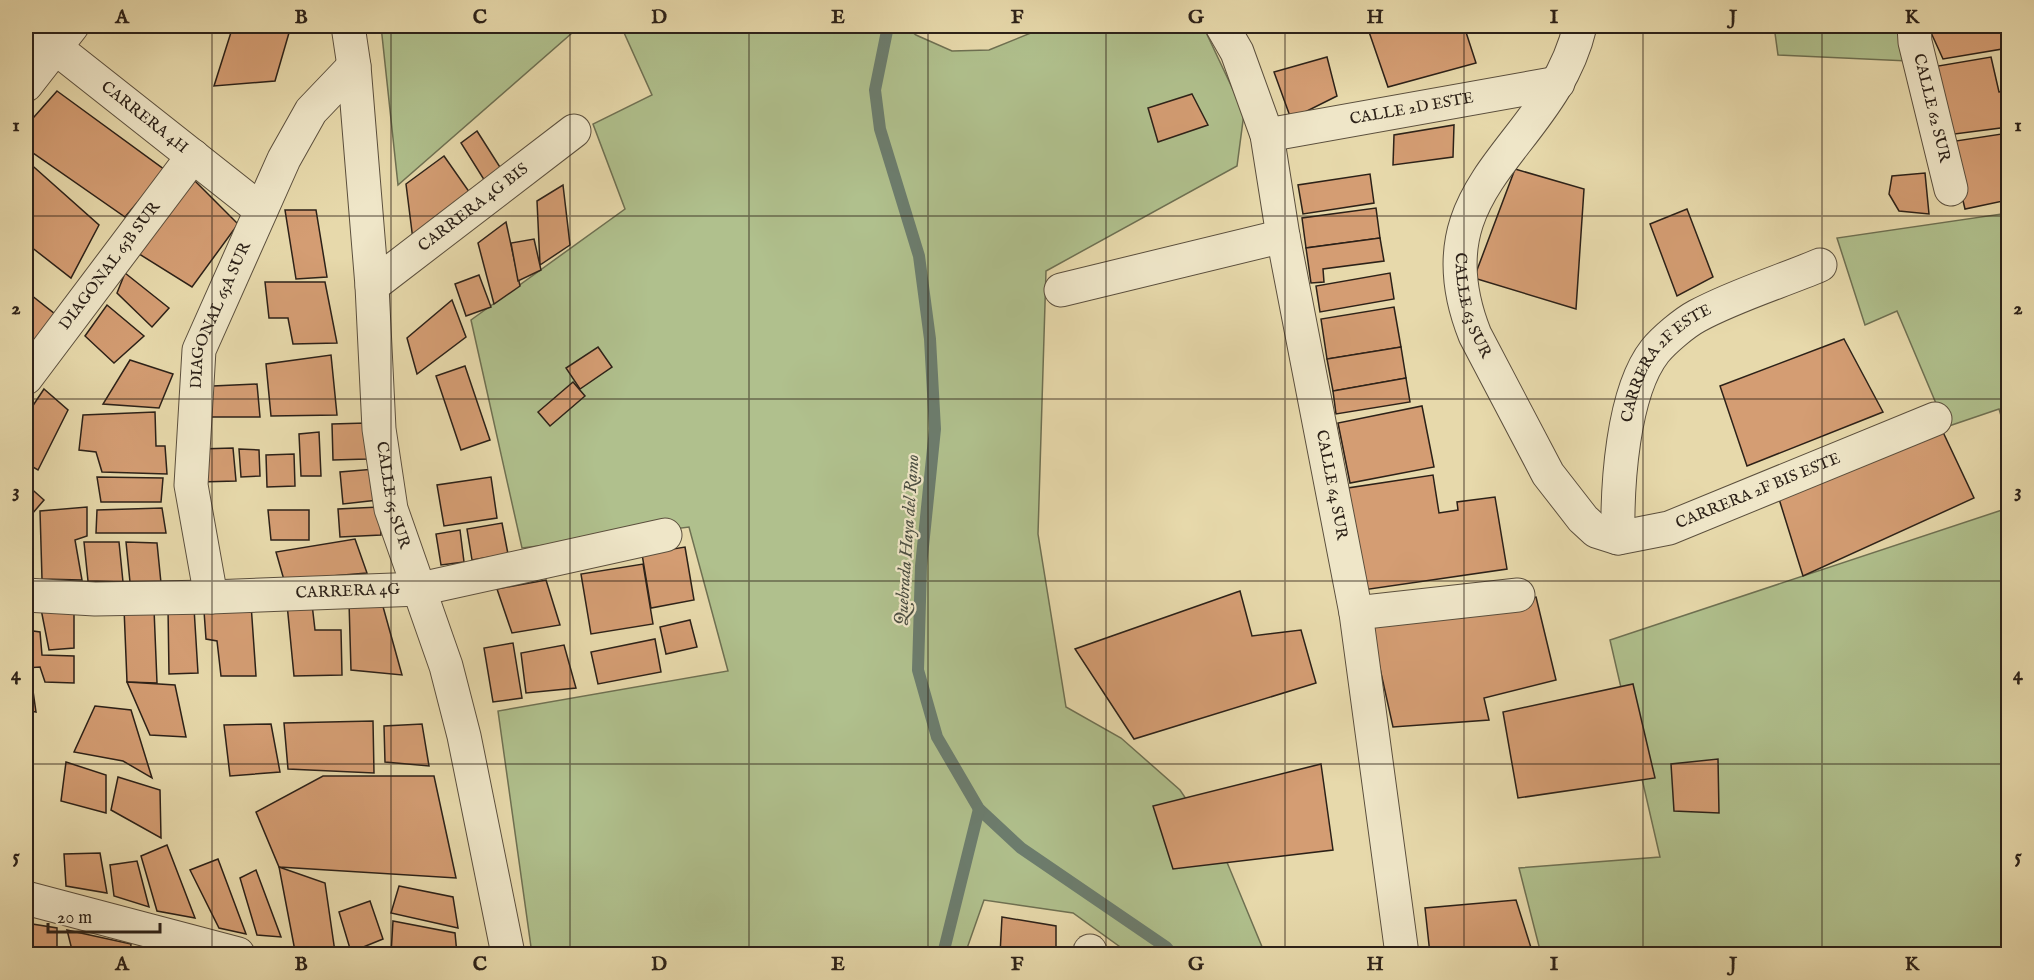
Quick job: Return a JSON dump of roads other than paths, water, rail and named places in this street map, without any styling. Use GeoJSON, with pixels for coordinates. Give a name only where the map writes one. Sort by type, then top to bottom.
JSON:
{"type":"FeatureCollection","features":[{"type":"Feature","properties":{"kind":"street","name":"CARRERA 4H"},"geometry":{"type":"LineString","coordinates":[[28,26],[64,36],[193,156],[261,210]]}},
{"type":"Feature","properties":{"kind":"street","name":"CALLE 65 SUR"},"geometry":{"type":"LineString","coordinates":[[348,26],[354,66],[372,286],[379,429],[389,497],[446,666],[464,735],[508,954]]}},
{"type":"Feature","properties":{"kind":"street","name":"CALLE 64 SUR"},"geometry":{"type":"LineString","coordinates":[[1222,26],[1237,52],[1267,135],[1283,236],[1356,613],[1402,954]]}},
{"type":"Feature","properties":{"kind":"street","name":"CALLE 63 SUR"},"geometry":{"type":"LineString","coordinates":[[1580,26],[1558,83],[1480,190],[1469,213],[1459,262],[1466,312],[1475,335],[1548,474],[1583,519],[1596,531],[1618,538]]}},
{"type":"Feature","properties":{"kind":"street","name":"CALLE 62 SUR"},"geometry":{"type":"LineString","coordinates":[[1914,26],[1951,189]]}},
{"type":"Feature","properties":{"kind":"street"},"geometry":{"type":"LineString","coordinates":[[26,85],[64,36]]}},
{"type":"Feature","properties":{"kind":"street","name":"DIAGONAL 65A SUR"},"geometry":{"type":"LineString","coordinates":[[211,597],[191,485],[199,350],[284,159],[311,111],[354,66]]}},
{"type":"Feature","properties":{"kind":"street","name":"CALLE 2D ESTE"},"geometry":{"type":"LineString","coordinates":[[1267,135],[1558,83]]}},
{"type":"Feature","properties":{"kind":"street","name":"CARRERA 4G BIS"},"geometry":{"type":"LineString","coordinates":[[372,286],[574,131]]}},
{"type":"Feature","properties":{"kind":"street","name":"DIAGONAL 65B SUR"},"geometry":{"type":"LineString","coordinates":[[26,378],[193,156]]}},
{"type":"Feature","properties":{"kind":"street"},"geometry":{"type":"LineString","coordinates":[[1061,290],[1283,236]]}},
{"type":"Feature","properties":{"kind":"street","name":"CARRERA 2F ESTE"},"geometry":{"type":"LineString","coordinates":[[1618,538],[1617,490],[1624,442],[1638,386],[1655,351],[1696,317],[1820,265]]}},
{"type":"Feature","properties":{"kind":"street","name":"CARRERA 2F BIS ESTE"},"geometry":{"type":"LineString","coordinates":[[1618,538],[1669,528],[1935,418]]}},
{"type":"Feature","properties":{"kind":"street","name":"CARRERA 4G"},"geometry":{"type":"LineString","coordinates":[[26,596],[95,599],[211,597],[420,589],[664,535]]}},
{"type":"Feature","properties":{"kind":"street"},"geometry":{"type":"LineString","coordinates":[[1356,613],[1518,595]]}},
{"type":"Feature","properties":{"kind":"street"},"geometry":{"type":"LineString","coordinates":[[26,898],[236,954]]}},
{"type":"Feature","properties":{"kind":"waterway","name":"Quebrada Haya del Ramo"},"geometry":{"type":"LineString","coordinates":[[888,26],[875,90],[880,129],[919,256],[930,339],[935,429],[921,566],[918,670],[937,737],[979,809],[1021,848],[1166,947],[1172,954]]}},
{"type":"Feature","properties":{"kind":"waterway"},"geometry":{"type":"LineString","coordinates":[[943,954],[979,809]]}}]}
